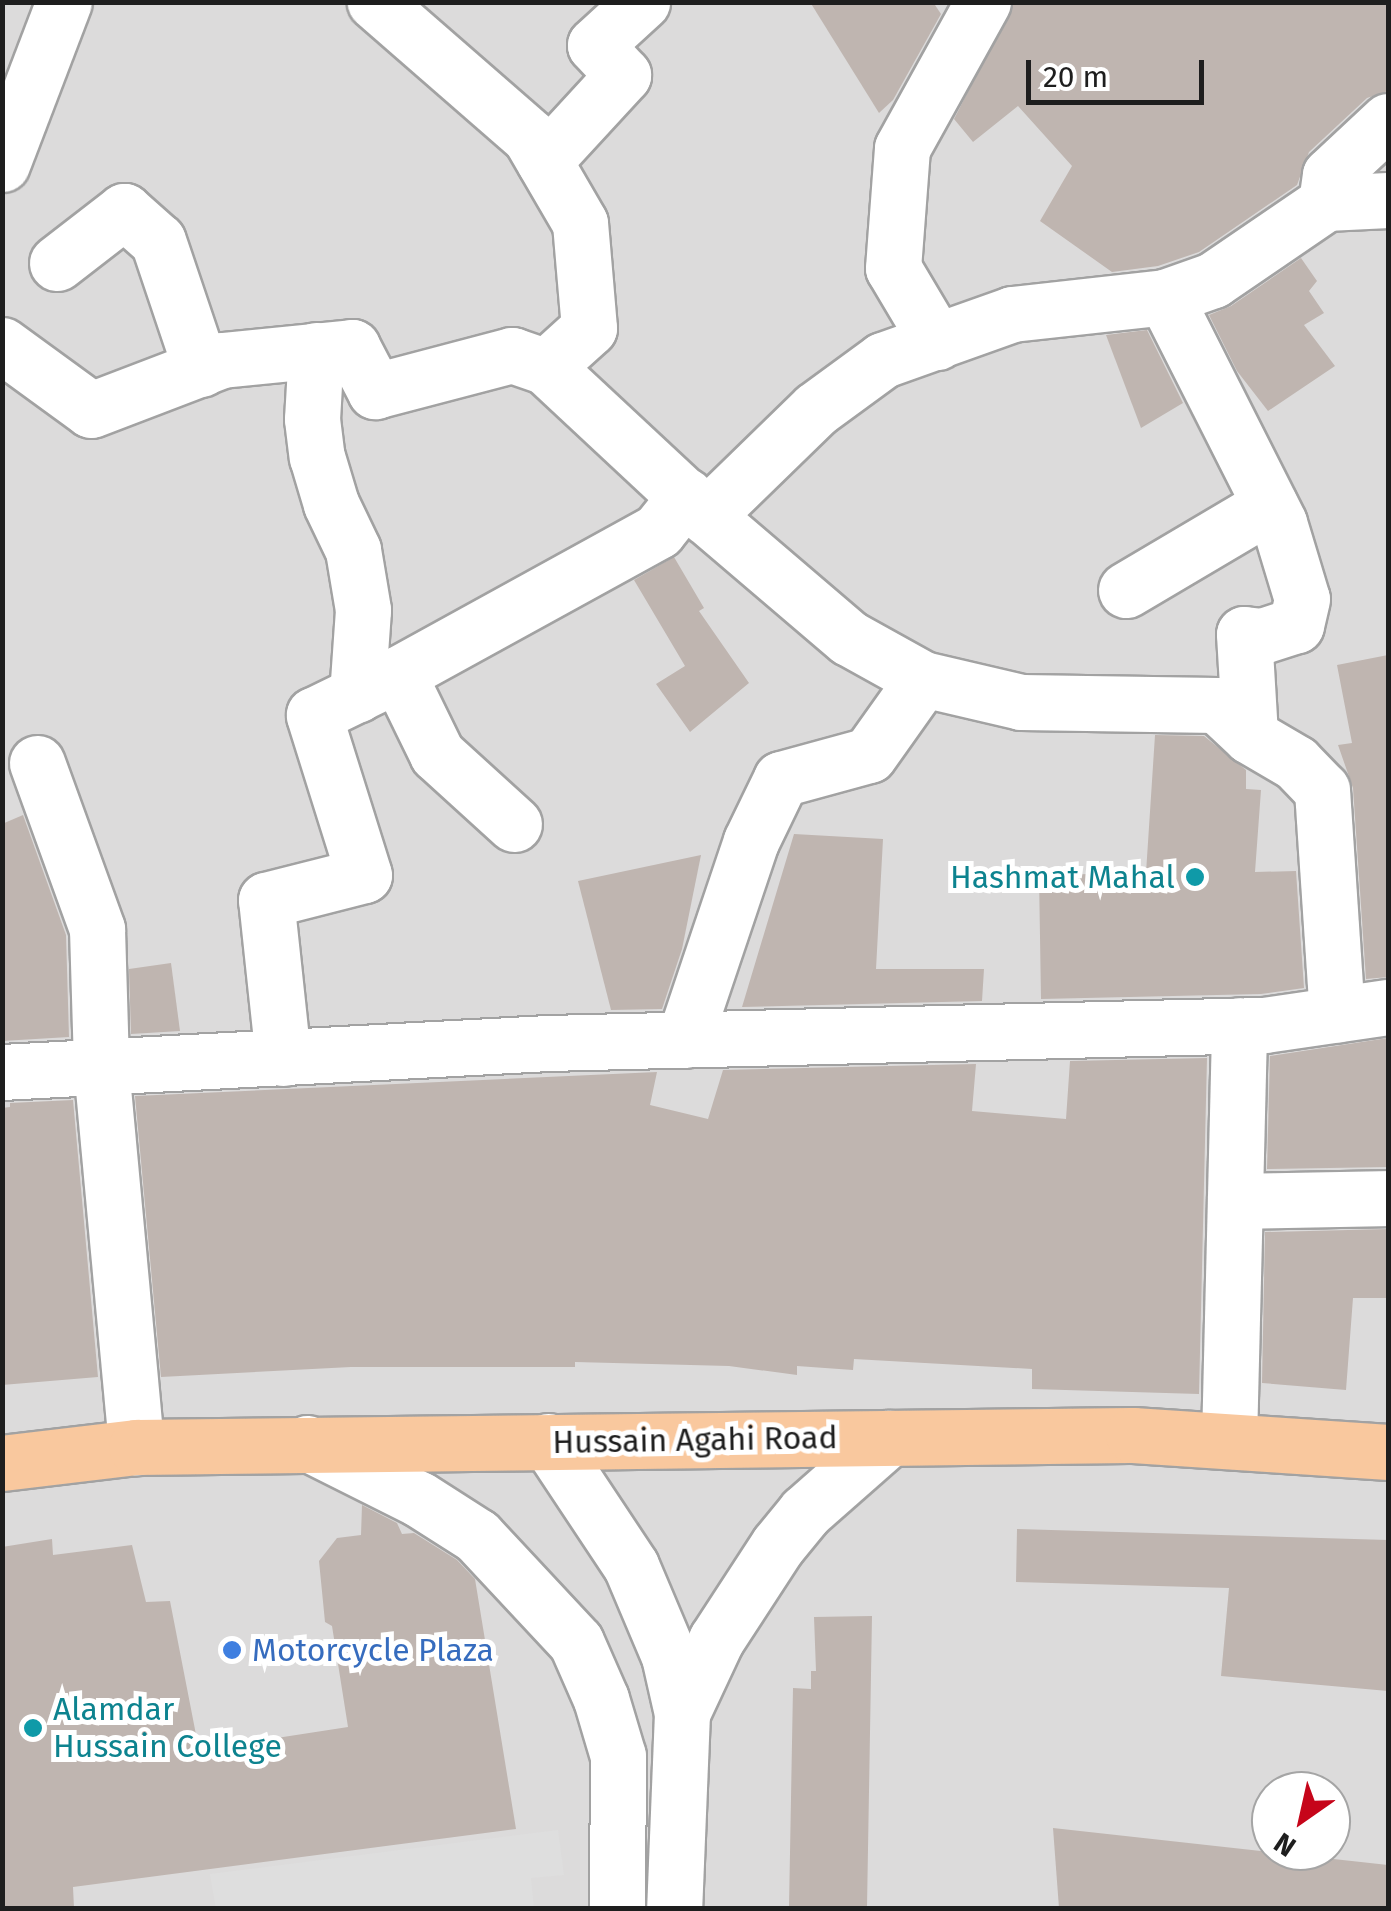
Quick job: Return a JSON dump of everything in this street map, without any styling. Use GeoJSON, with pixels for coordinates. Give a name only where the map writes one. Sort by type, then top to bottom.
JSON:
{"type":"FeatureCollection","features":[{"type":"Feature","properties":{"kind":"main road","name":"Hussain Agahi Road"},"geometry":{"type":"LineString","coordinates":[[2,1464],[136,1446],[1134,1435],[1388,1452]]}},
{"type":"Feature","properties":{"kind":"street"},"geometry":{"type":"LineString","coordinates":[[2,164],[12,111],[64,2]]}},
{"type":"Feature","properties":{"kind":"street"},"geometry":{"type":"LineString","coordinates":[[375,2],[530,137],[580,223],[589,328],[546,367]]}},
{"type":"Feature","properties":{"kind":"street"},"geometry":{"type":"LineString","coordinates":[[544,161],[622,76],[595,45],[642,2]]}},
{"type":"Feature","properties":{"kind":"street"},"geometry":{"type":"LineString","coordinates":[[938,342],[908,300],[893,268],[902,148],[983,2]]}},
{"type":"Feature","properties":{"kind":"street"},"geometry":{"type":"LineString","coordinates":[[1326,203],[1330,175],[1388,122]]}},
{"type":"Feature","properties":{"kind":"street"},"geometry":{"type":"LineString","coordinates":[[283,1058],[266,900],[364,876],[314,715],[658,531],[696,506],[883,360],[1012,314],[1165,297],[1213,280],[1326,203],[1387,202]]}},
{"type":"Feature","properties":{"kind":"street"},"geometry":{"type":"LineString","coordinates":[[57,262],[124,210],[158,241],[200,369]]}},
{"type":"Feature","properties":{"kind":"street"},"geometry":{"type":"LineString","coordinates":[[1165,297],[1270,505],[1302,598],[1296,624],[1262,636],[1244,634],[1250,736]]}},
{"type":"Feature","properties":{"kind":"street"},"geometry":{"type":"LineString","coordinates":[[2,345],[92,410],[222,360],[316,350],[352,347],[374,391],[512,355],[546,367],[696,506],[849,638],[923,680],[1021,702],[1217,705],[1250,736],[1296,763],[1322,790],[1363,1011],[1239,1025],[684,1040],[2,1072]]}},
{"type":"Feature","properties":{"kind":"street"},"geometry":{"type":"LineString","coordinates":[[316,350],[312,419],[317,457],[331,504],[353,550],[377,684],[436,754],[514,824]]}},
{"type":"Feature","properties":{"kind":"street"},"geometry":{"type":"LineString","coordinates":[[1126,590],[1270,505]]}},
{"type":"Feature","properties":{"kind":"street"},"geometry":{"type":"LineString","coordinates":[[684,1040],[751,841],[781,779],[869,755],[923,680]]}},
{"type":"Feature","properties":{"kind":"street"},"geometry":{"type":"LineString","coordinates":[[38,763],[97,929],[101,1066],[136,1446]]}},
{"type":"Feature","properties":{"kind":"street"},"geometry":{"type":"LineString","coordinates":[[1229,1441],[1239,1025]]}},
{"type":"Feature","properties":{"kind":"street"},"geometry":{"type":"LineString","coordinates":[[1234,1201],[1388,1198]]}},
{"type":"Feature","properties":{"kind":"street"},"geometry":{"type":"LineString","coordinates":[[682,1713],[716,1640],[778,1545],[816,1501],[889,1438]]}},
{"type":"Feature","properties":{"kind":"street"},"geometry":{"type":"LineString","coordinates":[[548,1441],[600,1516],[652,1606],[682,1713],[674,1908]]}},
{"type":"Feature","properties":{"kind":"street"},"geometry":{"type":"LineString","coordinates":[[307,1443],[419,1499],[477,1536],[576,1642],[602,1699],[618,1756],[617,1908]]}},
{"type":"Feature","properties":{"kind":"shaded area"},"geometry":{"type":"Polygon","coordinates":[[[3,3],[1388,3],[1388,1908],[3,1908],[3,3]]]}},
{"type":"Feature","properties":{"kind":"shaded area"},"geometry":{"type":"Polygon","coordinates":[[[558,1830],[564,1875],[531,1878],[534,1908],[216,1908],[210,1874],[558,1830]]]}},
{"type":"Feature","properties":{"kind":"building"},"geometry":{"type":"Polygon","coordinates":[[[810,2],[933,2],[941,14],[893,100],[879,113],[810,2]]]}},
{"type":"Feature","properties":{"kind":"building"},"geometry":{"type":"Polygon","coordinates":[[[1014,2],[1388,2],[1388,91],[1367,98],[1309,152],[1297,185],[1199,252],[1158,266],[1112,272],[1040,221],[1072,166],[1018,106],[973,142],[954,119],[1014,2]]]}},
{"type":"Feature","properties":{"kind":"building"},"geometry":{"type":"Polygon","coordinates":[[[1301,258],[1317,281],[1309,291],[1324,313],[1304,325],[1335,366],[1268,411],[1237,371],[1209,315],[1231,306],[1301,258]]]}},
{"type":"Feature","properties":{"kind":"building"},"geometry":{"type":"Polygon","coordinates":[[[1147,330],[1183,403],[1141,428],[1106,335],[1147,330]]]}},
{"type":"Feature","properties":{"kind":"building"},"geometry":{"type":"Polygon","coordinates":[[[674,557],[704,608],[699,611],[749,683],[690,732],[656,684],[685,666],[634,580],[674,557]]]}},
{"type":"Feature","properties":{"kind":"building"},"geometry":{"type":"Polygon","coordinates":[[[1388,655],[1388,977],[1366,979],[1353,788],[1338,745],[1352,743],[1337,665],[1388,655]]]}},
{"type":"Feature","properties":{"kind":"building"},"geometry":{"type":"Polygon","coordinates":[[[1155,735],[1204,736],[1246,770],[1246,789],[1261,790],[1255,872],[1296,871],[1304,988],[1261,994],[1041,999],[1039,875],[1146,873],[1155,735]]]}},
{"type":"Feature","properties":{"kind":"building"},"geometry":{"type":"Polygon","coordinates":[[[23,815],[66,935],[69,1037],[2,1041],[2,824],[23,815]]]}},
{"type":"Feature","properties":{"kind":"building"},"geometry":{"type":"Polygon","coordinates":[[[794,834],[883,839],[876,969],[984,969],[982,1001],[742,1007],[794,834]]]}},
{"type":"Feature","properties":{"kind":"building"},"geometry":{"type":"Polygon","coordinates":[[[701,855],[682,949],[662,1009],[611,1010],[578,881],[701,855]]]}},
{"type":"Feature","properties":{"kind":"building"},"geometry":{"type":"Polygon","coordinates":[[[171,963],[180,1031],[131,1034],[129,969],[171,963]]]}},
{"type":"Feature","properties":{"kind":"building"},"geometry":{"type":"Polygon","coordinates":[[[1388,1038],[1388,1167],[1267,1169],[1270,1056],[1388,1038]]]}},
{"type":"Feature","properties":{"kind":"building"},"geometry":{"type":"Polygon","coordinates":[[[1207,1058],[1199,1394],[1032,1389],[1032,1369],[854,1359],[853,1370],[797,1366],[797,1375],[729,1366],[575,1362],[575,1367],[351,1367],[161,1377],[135,1096],[657,1072],[650,1105],[708,1119],[723,1070],[976,1064],[972,1111],[1066,1119],[1070,1061],[1207,1058]]]}},
{"type":"Feature","properties":{"kind":"building"},"geometry":{"type":"Polygon","coordinates":[[[73,1100],[98,1377],[2,1385],[2,1108],[10,1107],[10,1103],[73,1100]]]}},
{"type":"Feature","properties":{"kind":"building"},"geometry":{"type":"Polygon","coordinates":[[[1388,1229],[1388,1298],[1353,1298],[1346,1390],[1262,1383],[1265,1232],[1388,1229]]]}},
{"type":"Feature","properties":{"kind":"building"},"geometry":{"type":"Polygon","coordinates":[[[362,1505],[397,1523],[402,1534],[414,1533],[457,1560],[475,1579],[516,1829],[73,1887],[74,1908],[2,1908],[2,1547],[52,1539],[53,1555],[132,1545],[146,1602],[170,1601],[199,1750],[348,1727],[332,1626],[325,1622],[319,1561],[337,1538],[361,1535],[362,1505]]]}},
{"type":"Feature","properties":{"kind":"building"},"geometry":{"type":"Polygon","coordinates":[[[1017,1529],[1388,1540],[1388,1691],[1221,1676],[1229,1588],[1016,1582],[1017,1529]]]}},
{"type":"Feature","properties":{"kind":"building"},"geometry":{"type":"Polygon","coordinates":[[[872,1616],[867,1908],[789,1908],[793,1688],[811,1689],[811,1671],[816,1671],[814,1617],[872,1616]]]}},
{"type":"Feature","properties":{"kind":"building"},"geometry":{"type":"Polygon","coordinates":[[[1053,1828],[1251,1850],[1251,1871],[1351,1871],[1351,1861],[1388,1865],[1388,1908],[1059,1908],[1053,1828]]]}},
{"type":"Feature","properties":{"kind":"place","name":"Hashmat Mahal"},"geometry":{"type":"Point","coordinates":[1195,877]}},
{"type":"Feature","properties":{"kind":"place","name":"Motorcycle Plaza"},"geometry":{"type":"Point","coordinates":[232,1650]}},
{"type":"Feature","properties":{"kind":"place","name":"Alamdar Hussain College"},"geometry":{"type":"Point","coordinates":[33,1728]}}]}
